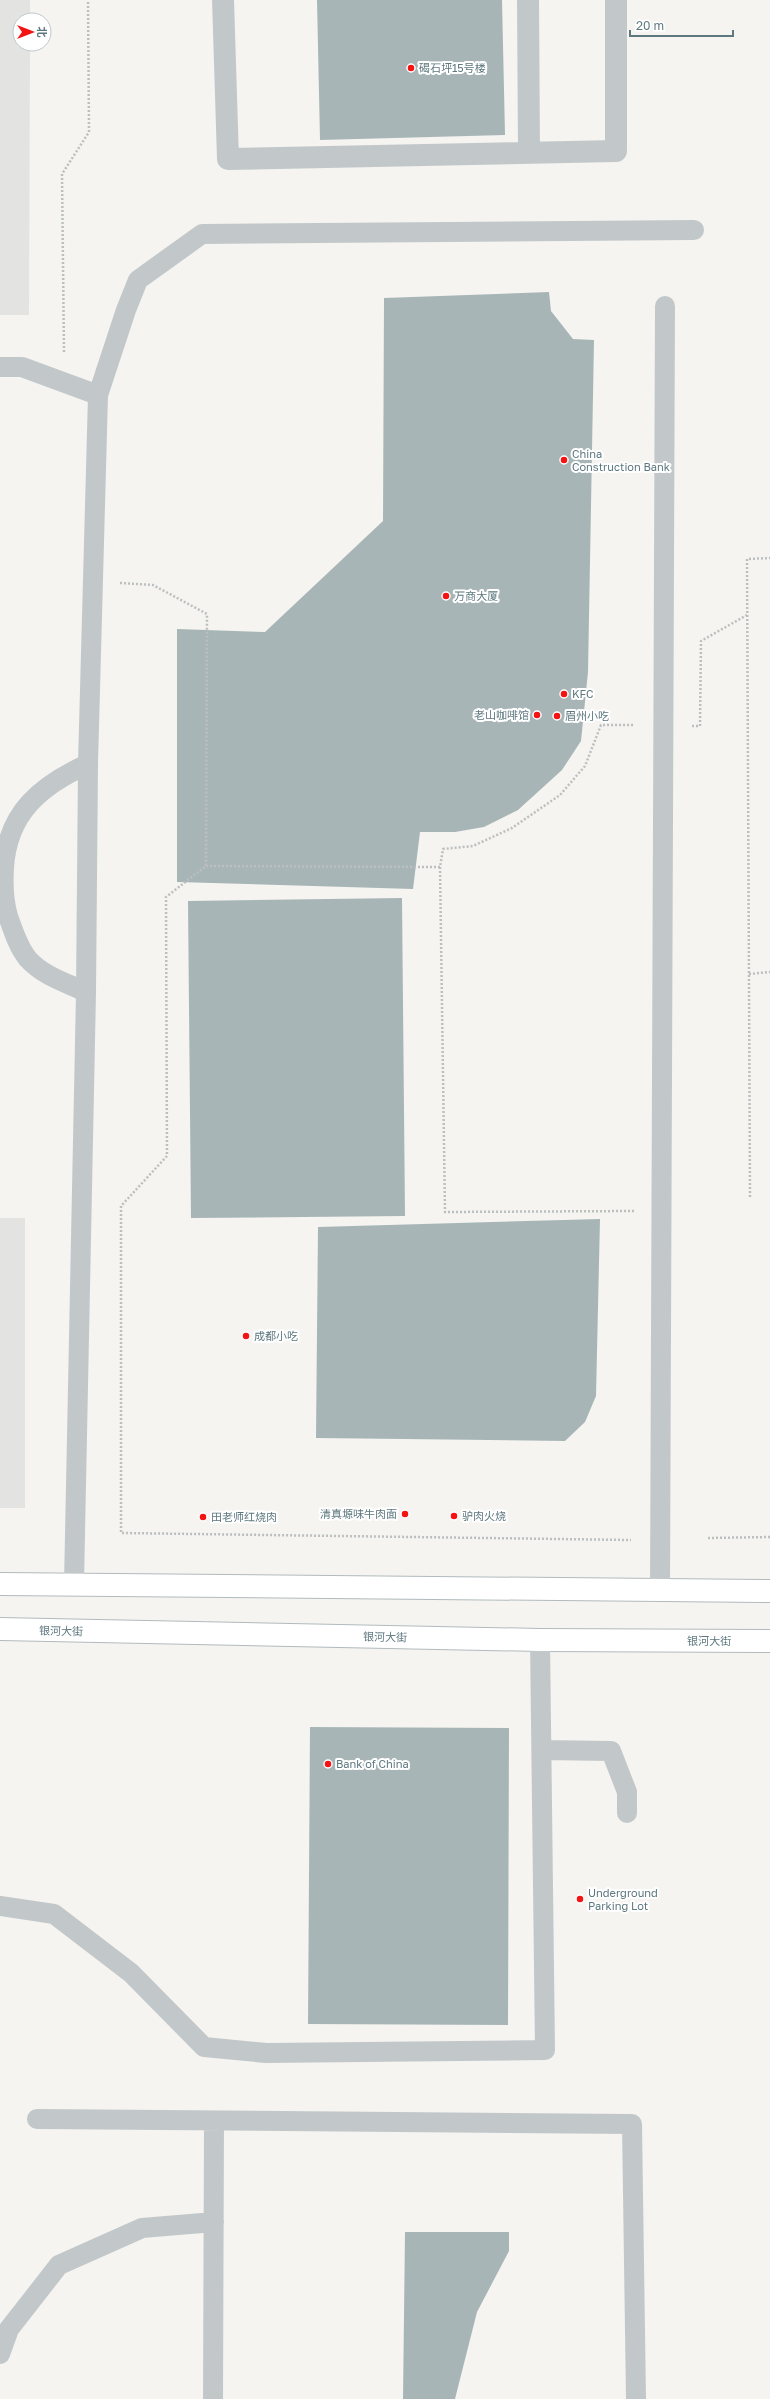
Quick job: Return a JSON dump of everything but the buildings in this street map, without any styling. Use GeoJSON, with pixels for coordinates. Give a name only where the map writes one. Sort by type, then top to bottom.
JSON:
{"type":"FeatureCollection","features":[{"type":"Feature","properties":{"kind":"main road"},"geometry":{"type":"LineString","coordinates":[[0,1584],[770,1591]]}},
{"type":"Feature","properties":{"kind":"main road","name":"银河大街"},"geometry":{"type":"LineString","coordinates":[[0,1629],[540,1640],[770,1641]]}},
{"type":"Feature","properties":{"kind":"street"},"geometry":{"type":"LineString","coordinates":[[223,0],[228,159],[616,151],[616,0]]}},
{"type":"Feature","properties":{"kind":"street"},"geometry":{"type":"LineString","coordinates":[[528,0],[529,153]]}},
{"type":"Feature","properties":{"kind":"lane"},"geometry":{"type":"LineString","coordinates":[[74,1584],[86,992],[88,764],[98,395],[126,310],[138,280],[202,234],[694,230]]}},
{"type":"Feature","properties":{"kind":"lane"},"geometry":{"type":"LineString","coordinates":[[660,1591],[665,306]]}},
{"type":"Feature","properties":{"kind":"lane"},"geometry":{"type":"LineString","coordinates":[[0,367],[22,367],[98,395]]}},
{"type":"Feature","properties":{"kind":"lane"},"geometry":{"type":"LineString","coordinates":[[86,992],[43,972],[28,959],[16,938],[2,890],[5,853],[12,827],[37,795],[63,775],[88,764]]}},
{"type":"Feature","properties":{"kind":"lane"},"geometry":{"type":"LineString","coordinates":[[0,1906],[54,1914],[131,1973],[204,2047],[266,2054],[545,2050],[540,1640]]}},
{"type":"Feature","properties":{"kind":"lane"},"geometry":{"type":"LineString","coordinates":[[542,1750],[611,1751],[627,1792],[627,1813]]}},
{"type":"Feature","properties":{"kind":"lane"},"geometry":{"type":"LineString","coordinates":[[37,2119],[214,2122],[632,2124],[636,2399]]}},
{"type":"Feature","properties":{"kind":"lane"},"geometry":{"type":"LineString","coordinates":[[213,2399],[214,2122]]}},
{"type":"Feature","properties":{"kind":"lane"},"geometry":{"type":"LineString","coordinates":[[0,2354],[9,2329],[60,2264],[142,2228],[214,2222]]}},
{"type":"Feature","properties":{"kind":"path"},"geometry":{"type":"LineString","coordinates":[[64,383],[62,174],[89,132],[88,0]]}},
{"type":"Feature","properties":{"kind":"path"},"geometry":{"type":"LineString","coordinates":[[750,1196],[747,558],[770,558]]}},
{"type":"Feature","properties":{"kind":"path"},"geometry":{"type":"LineString","coordinates":[[94,580],[153,585],[207,614],[206,866]]}},
{"type":"Feature","properties":{"kind":"path"},"geometry":{"type":"LineString","coordinates":[[636,1218],[636,1211],[445,1212],[440,867],[443,849],[473,846],[512,828],[560,795],[585,766],[601,725],[700,726],[701,641],[747,615]]}},
{"type":"Feature","properties":{"kind":"path"},"geometry":{"type":"LineString","coordinates":[[440,867],[206,866],[166,897],[167,1156],[121,1206],[121,1533],[635,1540]]}},
{"type":"Feature","properties":{"kind":"path"},"geometry":{"type":"LineString","coordinates":[[749,974],[770,972]]}},
{"type":"Feature","properties":{"kind":"path"},"geometry":{"type":"LineString","coordinates":[[708,1538],[770,1537]]}},
{"type":"Feature","properties":{"kind":"shaded area"},"geometry":{"type":"Polygon","coordinates":[[[0,0],[30,0],[30,12],[12,12],[12,52],[30,52],[29,315],[0,315],[0,0]]]}},
{"type":"Feature","properties":{"kind":"shaded area"},"geometry":{"type":"Polygon","coordinates":[[[0,1218],[25,1218],[25,1508],[0,1508],[0,1218]]]}},
{"type":"Feature","properties":{"kind":"place","name":"碣石坪15号楼"},"geometry":{"type":"Point","coordinates":[411,68]}},
{"type":"Feature","properties":{"kind":"place","name":"China Construction Bank"},"geometry":{"type":"Point","coordinates":[564,460]}},
{"type":"Feature","properties":{"kind":"place","name":"万商大厦"},"geometry":{"type":"Point","coordinates":[446,596]}},
{"type":"Feature","properties":{"kind":"place","name":"KFC"},"geometry":{"type":"Point","coordinates":[564,694]}},
{"type":"Feature","properties":{"kind":"place","name":"老山咖啡馆"},"geometry":{"type":"Point","coordinates":[537,715]}},
{"type":"Feature","properties":{"kind":"place","name":"眉州小吃"},"geometry":{"type":"Point","coordinates":[557,716]}},
{"type":"Feature","properties":{"kind":"place","name":"成都小吃"},"geometry":{"type":"Point","coordinates":[246,1336]}},
{"type":"Feature","properties":{"kind":"place","name":"清真塬味牛肉面"},"geometry":{"type":"Point","coordinates":[405,1514]}},
{"type":"Feature","properties":{"kind":"place","name":"驴肉火烧"},"geometry":{"type":"Point","coordinates":[454,1516]}},
{"type":"Feature","properties":{"kind":"place","name":"田老师红烧肉"},"geometry":{"type":"Point","coordinates":[203,1517]}},
{"type":"Feature","properties":{"kind":"place","name":"Bank of China"},"geometry":{"type":"Point","coordinates":[328,1764]}},
{"type":"Feature","properties":{"kind":"place","name":"Underground Parking Lot"},"geometry":{"type":"Point","coordinates":[580,1899]}}]}
